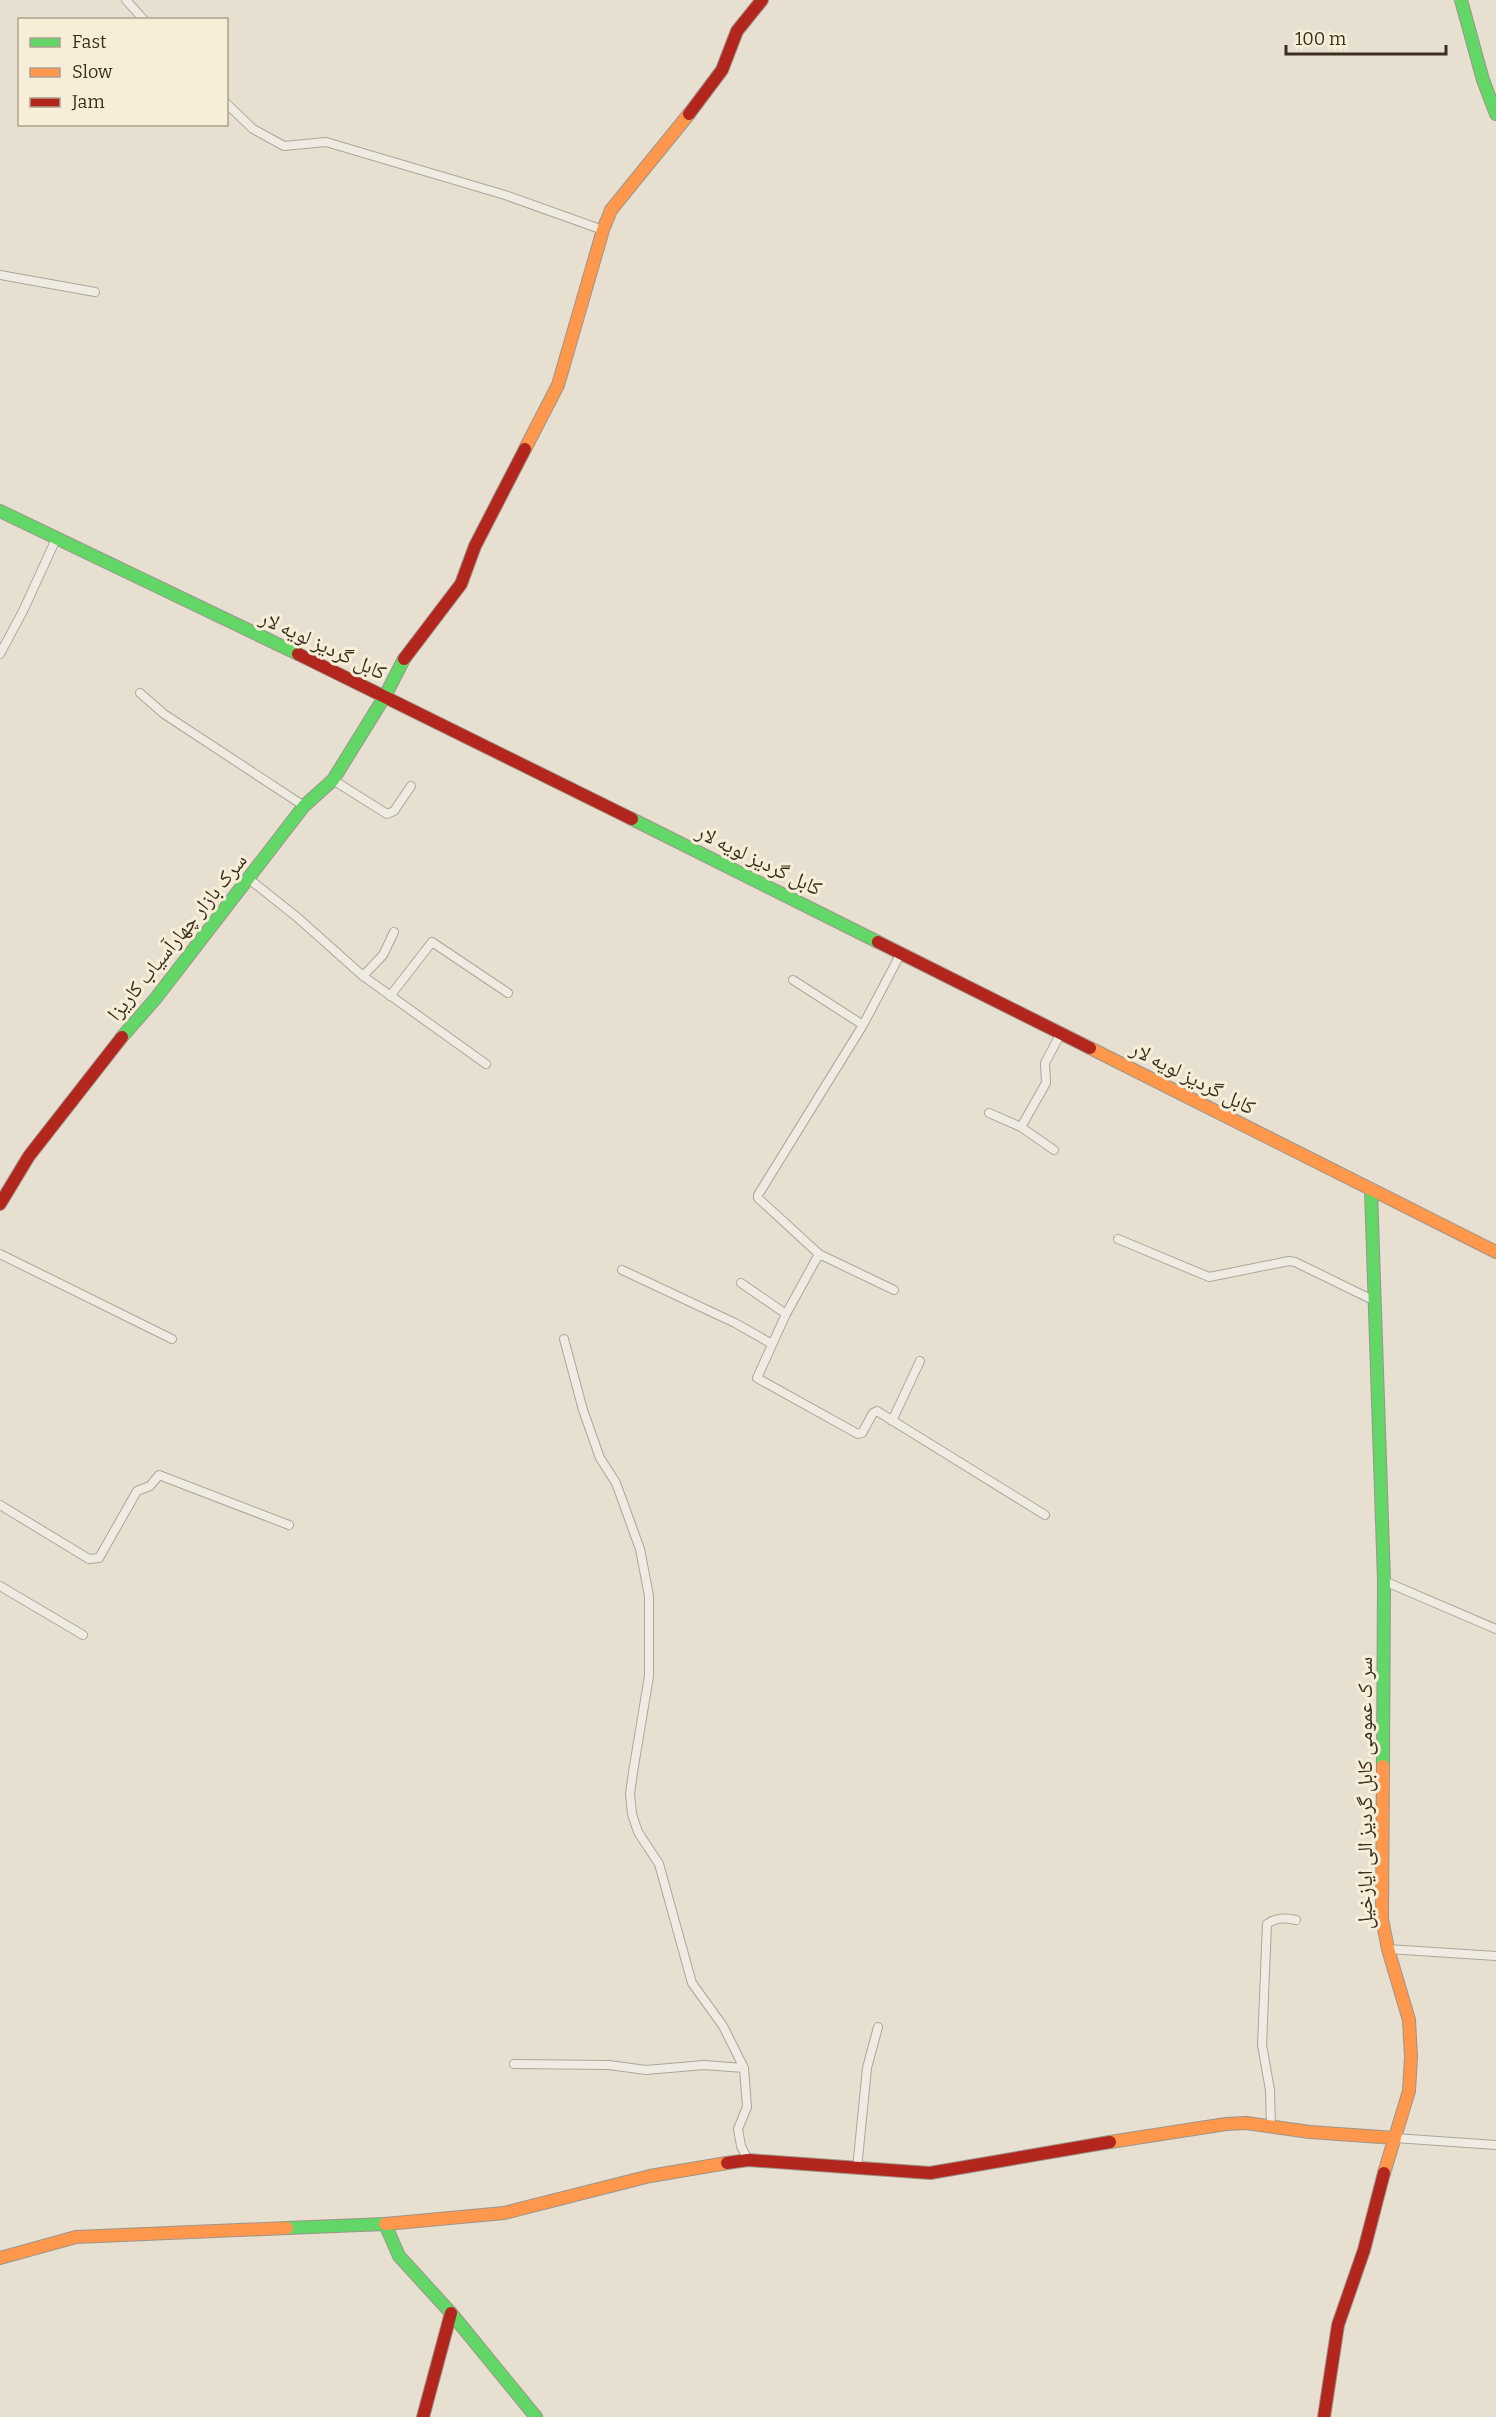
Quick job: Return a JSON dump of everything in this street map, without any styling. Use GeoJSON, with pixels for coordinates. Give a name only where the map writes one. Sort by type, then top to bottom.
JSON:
{"type":"FeatureCollection","features":[{"type":"Feature","properties":{"kind":"main road","name":"سرک بازار چهارآسیاب کاریزا"},"geometry":{"type":"LineString","coordinates":[[0,1204],[29,1156],[249,879],[304,806],[333,780],[385,696],[406,655],[442,611],[460,584],[475,546],[558,384],[603,230],[611,210],[722,70],[738,31],[762,0]]}},
{"type":"Feature","properties":{"kind":"main road"},"geometry":{"type":"LineString","coordinates":[[1461,0],[1483,80],[1496,114]]}},
{"type":"Feature","properties":{"kind":"main road","name":"کابل گردیز لویه لار"},"geometry":{"type":"LineString","coordinates":[[0,512],[385,696],[1496,1252]]}},
{"type":"Feature","properties":{"kind":"main road","name":"سر ک عمومی کابل گردیز الی ایازخیل"},"geometry":{"type":"LineString","coordinates":[[1324,2417],[1338,2325],[1364,2250],[1409,2091],[1411,2057],[1409,2020],[1388,1949],[1382,1918],[1384,1581],[1371,1190]]}},
{"type":"Feature","properties":{"kind":"main road"},"geometry":{"type":"LineString","coordinates":[[0,2258],[76,2237],[385,2224],[504,2213],[650,2176],[748,2160],[930,2173],[1024,2156],[1226,2124],[1245,2123],[1272,2128],[1395,2138]]}},
{"type":"Feature","properties":{"kind":"main road"},"geometry":{"type":"LineString","coordinates":[[385,2224],[399,2256],[451,2313],[536,2417]]}},
{"type":"Feature","properties":{"kind":"main road"},"geometry":{"type":"LineString","coordinates":[[423,2417],[451,2313]]}},
{"type":"Feature","properties":{"kind":"street"},"geometry":{"type":"LineString","coordinates":[[126,0],[142,18]]}},
{"type":"Feature","properties":{"kind":"street"},"geometry":{"type":"LineString","coordinates":[[228,105],[253,129],[284,146],[327,142],[505,195],[603,230]]}},
{"type":"Feature","properties":{"kind":"street"},"geometry":{"type":"LineString","coordinates":[[0,275],[95,292]]}},
{"type":"Feature","properties":{"kind":"street"},"geometry":{"type":"LineString","coordinates":[[0,654],[23,611],[56,539]]}},
{"type":"Feature","properties":{"kind":"street"},"geometry":{"type":"LineString","coordinates":[[140,693],[164,714],[304,806]]}},
{"type":"Feature","properties":{"kind":"street"},"geometry":{"type":"LineString","coordinates":[[333,780],[387,814],[394,811],[411,786]]}},
{"type":"Feature","properties":{"kind":"street"},"geometry":{"type":"LineString","coordinates":[[249,879],[298,918],[363,976],[486,1064]]}},
{"type":"Feature","properties":{"kind":"street"},"geometry":{"type":"LineString","coordinates":[[363,976],[382,955],[394,932]]}},
{"type":"Feature","properties":{"kind":"street"},"geometry":{"type":"LineString","coordinates":[[390,996],[432,942],[508,993]]}},
{"type":"Feature","properties":{"kind":"street"},"geometry":{"type":"LineString","coordinates":[[894,1290],[819,1254],[758,1198],[758,1195],[862,1025],[901,953]]}},
{"type":"Feature","properties":{"kind":"street"},"geometry":{"type":"LineString","coordinates":[[793,980],[862,1025]]}},
{"type":"Feature","properties":{"kind":"street"},"geometry":{"type":"LineString","coordinates":[[1021,1127],[1046,1083],[1045,1063],[1061,1033]]}},
{"type":"Feature","properties":{"kind":"street"},"geometry":{"type":"LineString","coordinates":[[989,1113],[1021,1127],[1054,1150]]}},
{"type":"Feature","properties":{"kind":"street"},"geometry":{"type":"LineString","coordinates":[[1118,1239],[1209,1277],[1289,1261],[1295,1262],[1375,1301]]}},
{"type":"Feature","properties":{"kind":"street"},"geometry":{"type":"LineString","coordinates":[[0,1254],[172,1339]]}},
{"type":"Feature","properties":{"kind":"street"},"geometry":{"type":"LineString","coordinates":[[819,1254],[786,1314],[757,1378],[858,1434],[862,1433],[874,1411],[1045,1515]]}},
{"type":"Feature","properties":{"kind":"street"},"geometry":{"type":"LineString","coordinates":[[622,1270],[735,1323],[772,1344]]}},
{"type":"Feature","properties":{"kind":"street"},"geometry":{"type":"LineString","coordinates":[[741,1283],[786,1314]]}},
{"type":"Feature","properties":{"kind":"street"},"geometry":{"type":"LineString","coordinates":[[564,1339],[583,1410],[600,1458],[616,1483],[640,1549],[649,1596],[649,1676],[630,1794],[632,1814],[638,1832],[659,1864],[692,1983],[723,2026],[744,2068],[747,2107],[738,2129],[741,2146],[748,2160]]}},
{"type":"Feature","properties":{"kind":"street"},"geometry":{"type":"LineString","coordinates":[[892,1421],[920,1361]]}},
{"type":"Feature","properties":{"kind":"street"},"geometry":{"type":"LineString","coordinates":[[0,1505],[89,1559],[99,1558],[137,1491],[150,1486],[159,1475],[289,1525]]}},
{"type":"Feature","properties":{"kind":"street"},"geometry":{"type":"LineString","coordinates":[[1384,1581],[1496,1629]]}},
{"type":"Feature","properties":{"kind":"street"},"geometry":{"type":"LineString","coordinates":[[0,1586],[83,1635]]}},
{"type":"Feature","properties":{"kind":"street"},"geometry":{"type":"LineString","coordinates":[[1272,2128],[1270,2090],[1262,2045],[1267,1924],[1284,1917],[1296,1920]]}},
{"type":"Feature","properties":{"kind":"street"},"geometry":{"type":"LineString","coordinates":[[1388,1949],[1496,1956]]}},
{"type":"Feature","properties":{"kind":"street"},"geometry":{"type":"LineString","coordinates":[[857,2169],[867,2068],[878,2027]]}},
{"type":"Feature","properties":{"kind":"street"},"geometry":{"type":"LineString","coordinates":[[514,2064],[609,2065],[646,2070],[704,2064],[744,2068]]}},
{"type":"Feature","properties":{"kind":"street"},"geometry":{"type":"LineString","coordinates":[[1395,2138],[1496,2145]]}},
{"type":"Feature","properties":{"kind":"traffic: fast"},"geometry":{"type":"LineString","coordinates":[[1461,0],[1483,80],[1496,114]]}},
{"type":"Feature","properties":{"kind":"traffic: fast"},"geometry":{"type":"LineString","coordinates":[[0,511],[298,654]]}},
{"type":"Feature","properties":{"kind":"traffic: fast"},"geometry":{"type":"LineString","coordinates":[[122,1037],[156,998],[304,806],[333,780],[385,696],[404,659]]}},
{"type":"Feature","properties":{"kind":"traffic: fast"},"geometry":{"type":"LineString","coordinates":[[632,819],[878,942]]}},
{"type":"Feature","properties":{"kind":"traffic: fast"},"geometry":{"type":"LineString","coordinates":[[1371,1190],[1384,1581],[1383,1766]]}},
{"type":"Feature","properties":{"kind":"traffic: fast"},"geometry":{"type":"LineString","coordinates":[[287,2228],[385,2224],[399,2256],[451,2313],[536,2417]]}},
{"type":"Feature","properties":{"kind":"traffic: slow"},"geometry":{"type":"LineString","coordinates":[[525,449],[558,385],[603,230],[611,210],[689,114]]}},
{"type":"Feature","properties":{"kind":"traffic: slow"},"geometry":{"type":"LineString","coordinates":[[1090,1048],[1496,1252]]}},
{"type":"Feature","properties":{"kind":"traffic: slow"},"geometry":{"type":"LineString","coordinates":[[1383,1766],[1382,1919],[1388,1949],[1409,2020],[1411,2057],[1409,2091],[1384,2173]]}},
{"type":"Feature","properties":{"kind":"traffic: slow"},"geometry":{"type":"LineString","coordinates":[[1110,2142],[1246,2123],[1310,2132],[1395,2138]]}},
{"type":"Feature","properties":{"kind":"traffic: slow"},"geometry":{"type":"LineString","coordinates":[[385,2224],[504,2213],[650,2176],[727,2163]]}},
{"type":"Feature","properties":{"kind":"traffic: slow"},"geometry":{"type":"LineString","coordinates":[[0,2258],[76,2237],[287,2228]]}},
{"type":"Feature","properties":{"kind":"traffic: jam"},"geometry":{"type":"LineString","coordinates":[[689,114],[722,70],[737,31],[762,0]]}},
{"type":"Feature","properties":{"kind":"traffic: jam"},"geometry":{"type":"LineString","coordinates":[[404,659],[461,584],[475,546],[525,449]]}},
{"type":"Feature","properties":{"kind":"traffic: jam"},"geometry":{"type":"LineString","coordinates":[[298,654],[632,819]]}},
{"type":"Feature","properties":{"kind":"traffic: jam"},"geometry":{"type":"LineString","coordinates":[[878,942],[1090,1048]]}},
{"type":"Feature","properties":{"kind":"traffic: jam"},"geometry":{"type":"LineString","coordinates":[[0,1204],[29,1156],[122,1037]]}},
{"type":"Feature","properties":{"kind":"traffic: jam"},"geometry":{"type":"LineString","coordinates":[[727,2163],[748,2160],[930,2173],[1110,2142]]}},
{"type":"Feature","properties":{"kind":"traffic: jam"},"geometry":{"type":"LineString","coordinates":[[1324,2417],[1338,2325],[1364,2250],[1384,2173]]}},
{"type":"Feature","properties":{"kind":"traffic: jam"},"geometry":{"type":"LineString","coordinates":[[423,2417],[451,2313]]}}]}
